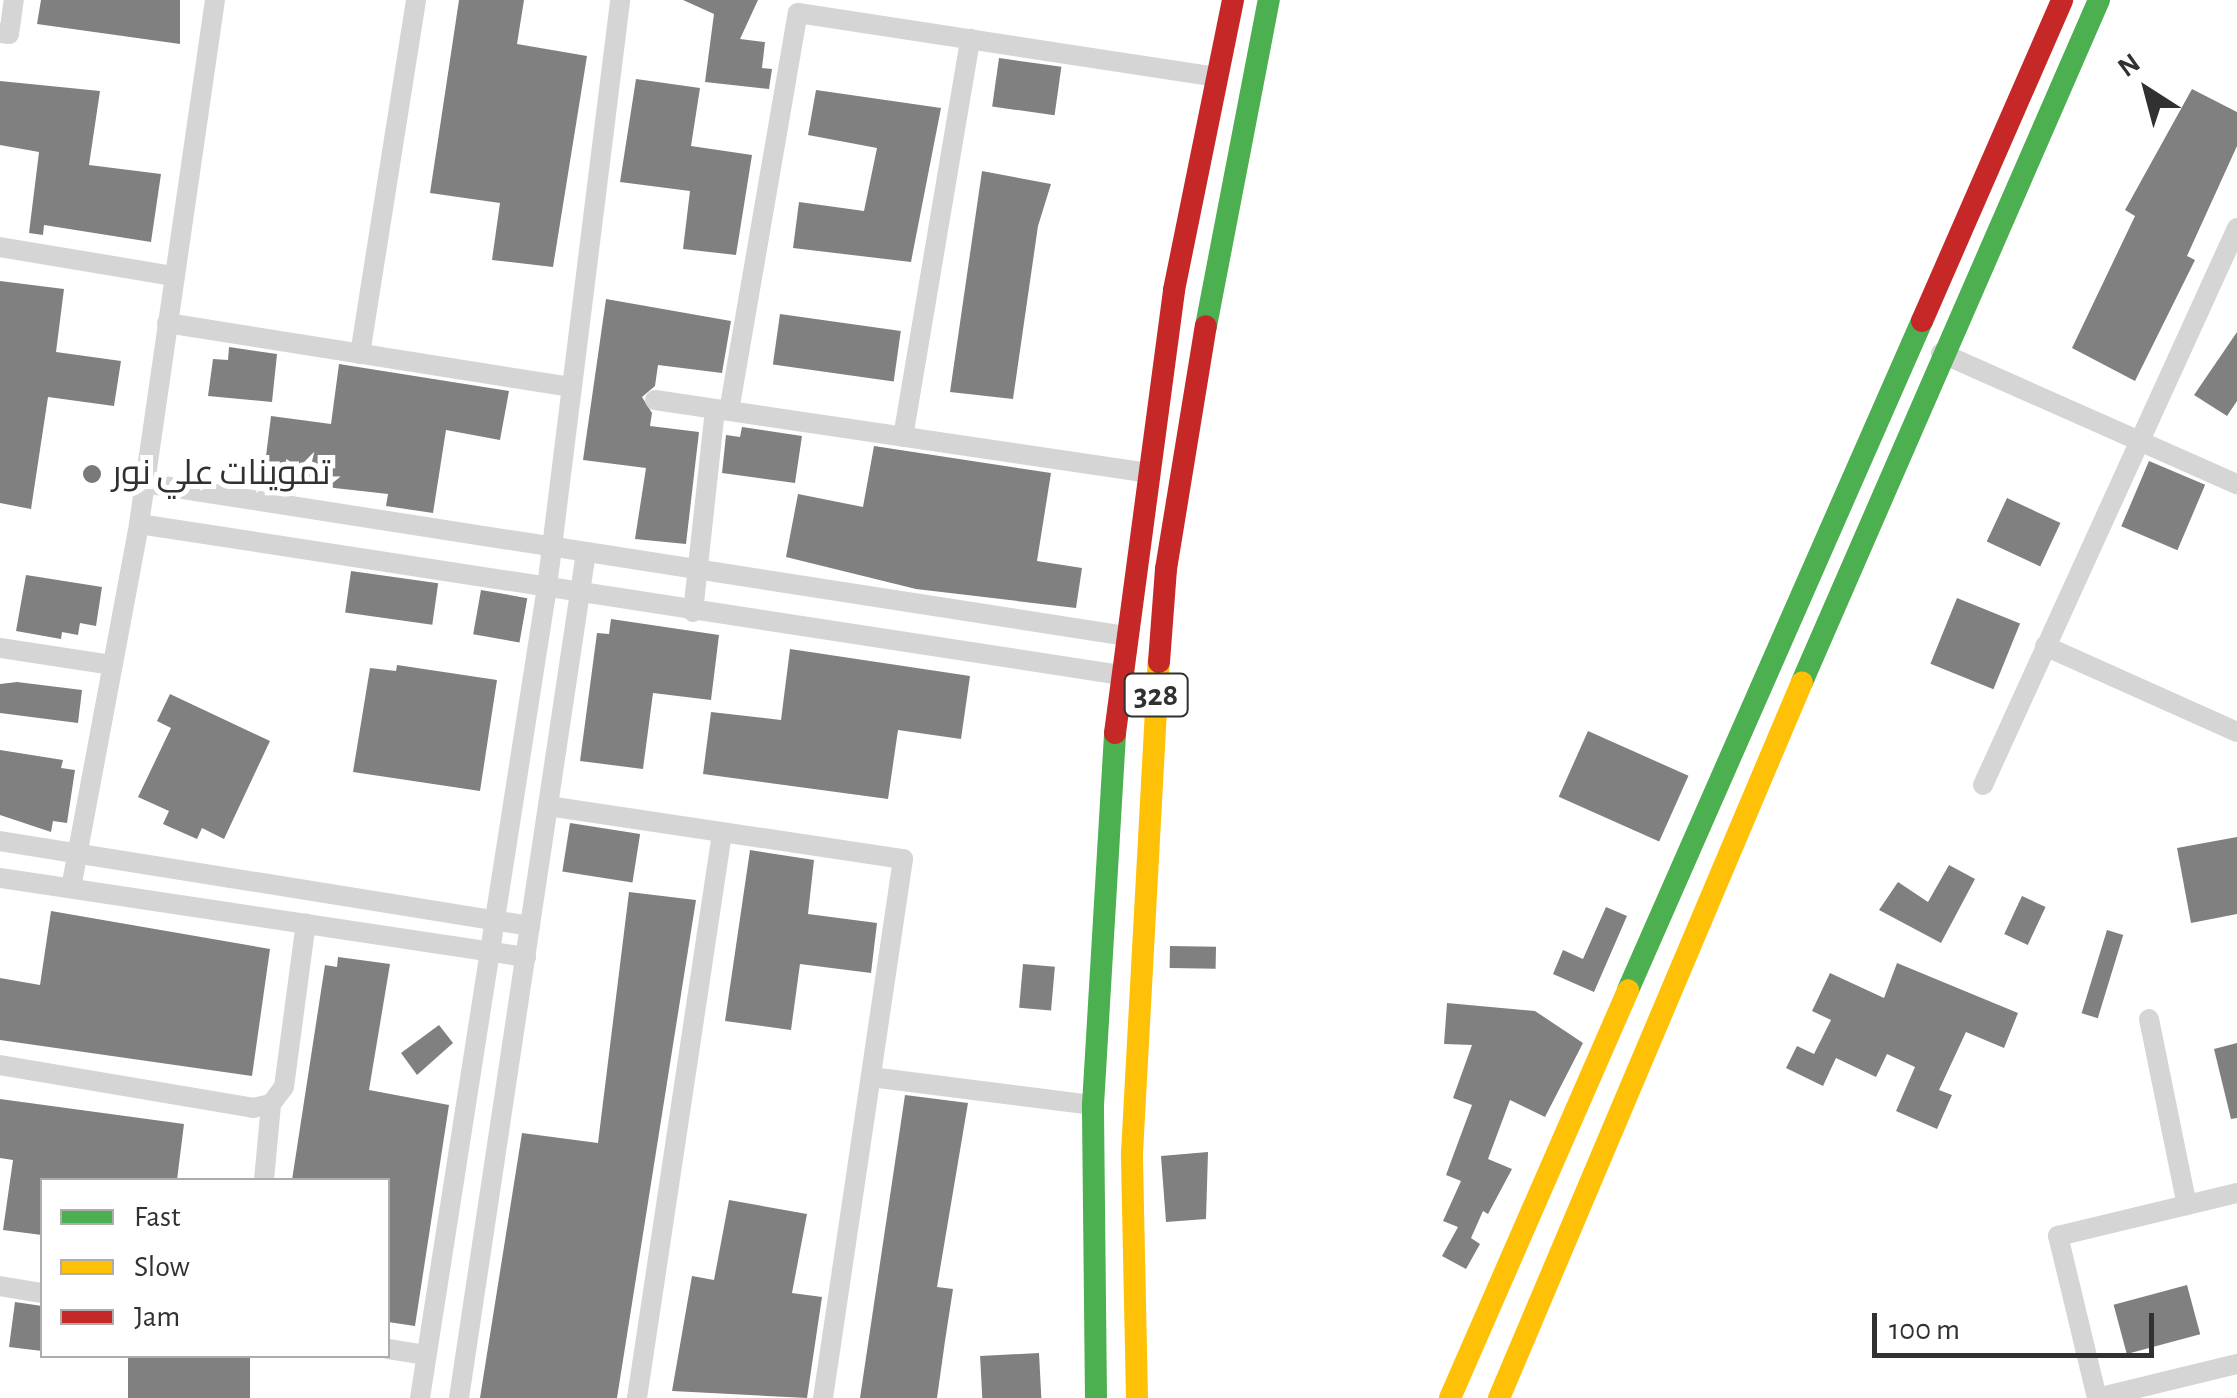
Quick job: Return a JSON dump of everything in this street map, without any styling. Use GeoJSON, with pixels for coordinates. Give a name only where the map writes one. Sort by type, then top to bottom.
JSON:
{"type":"FeatureCollection","features":[{"type":"Feature","properties":{"kind":"main road"},"geometry":{"type":"LineString","coordinates":[[1096,1398],[1093,1104],[1104,854],[1121,675],[1147,473],[1232,0]]}},
{"type":"Feature","properties":{"kind":"main road","name":"328"},"geometry":{"type":"LineString","coordinates":[[1137,1398],[1132,1153],[1143,871],[1166,569],[1223,220],[1269,0]]}},
{"type":"Feature","properties":{"kind":"main road"},"geometry":{"type":"LineString","coordinates":[[1450,1398],[2062,0]]}},
{"type":"Feature","properties":{"kind":"main road"},"geometry":{"type":"LineString","coordinates":[[1499,1398],[1941,353],[2099,0]]}},
{"type":"Feature","properties":{"kind":"street"},"geometry":{"type":"LineString","coordinates":[[0,33],[9,34],[14,0]]}},
{"type":"Feature","properties":{"kind":"street"},"geometry":{"type":"LineString","coordinates":[[71,888],[139,524],[215,0]]}},
{"type":"Feature","properties":{"kind":"street"},"geometry":{"type":"LineString","coordinates":[[360,354],[416,0]]}},
{"type":"Feature","properties":{"kind":"street"},"geometry":{"type":"LineString","coordinates":[[420,1398],[548,588],[620,0]]}},
{"type":"Feature","properties":{"kind":"street"},"geometry":{"type":"LineString","coordinates":[[693,612],[722,410],[798,13],[1216,77]]}},
{"type":"Feature","properties":{"kind":"street"},"geometry":{"type":"LineString","coordinates":[[904,437],[970,39]]}},
{"type":"Feature","properties":{"kind":"street"},"geometry":{"type":"LineString","coordinates":[[1983,786],[2139,441],[2229,268],[2237,228]]}},
{"type":"Feature","properties":{"kind":"street"},"geometry":{"type":"LineString","coordinates":[[0,247],[174,276]]}},
{"type":"Feature","properties":{"kind":"street"},"geometry":{"type":"LineString","coordinates":[[168,324],[572,388]]}},
{"type":"Feature","properties":{"kind":"street"},"geometry":{"type":"LineString","coordinates":[[1941,353],[2237,484]]}},
{"type":"Feature","properties":{"kind":"street"},"geometry":{"type":"LineString","coordinates":[[655,400],[1147,473]]}},
{"type":"Feature","properties":{"kind":"street"},"geometry":{"type":"LineString","coordinates":[[144,484],[1125,636]]}},
{"type":"Feature","properties":{"kind":"street"},"geometry":{"type":"LineString","coordinates":[[139,524],[1121,675]]}},
{"type":"Feature","properties":{"kind":"street"},"geometry":{"type":"LineString","coordinates":[[459,1398],[586,552]]}},
{"type":"Feature","properties":{"kind":"street"},"geometry":{"type":"LineString","coordinates":[[2045,646],[2237,732]]}},
{"type":"Feature","properties":{"kind":"street"},"geometry":{"type":"LineString","coordinates":[[0,648],[113,665]]}},
{"type":"Feature","properties":{"kind":"street"},"geometry":{"type":"LineString","coordinates":[[548,806],[903,859],[823,1398]]}},
{"type":"Feature","properties":{"kind":"street"},"geometry":{"type":"LineString","coordinates":[[637,1398],[722,833]]}},
{"type":"Feature","properties":{"kind":"street"},"geometry":{"type":"LineString","coordinates":[[0,841],[530,926]]}},
{"type":"Feature","properties":{"kind":"street"},"geometry":{"type":"LineString","coordinates":[[0,878],[526,957]]}},
{"type":"Feature","properties":{"kind":"street"},"geometry":{"type":"LineString","coordinates":[[264,1178],[271,1104],[284,1087],[306,924]]}},
{"type":"Feature","properties":{"kind":"street"},"geometry":{"type":"LineString","coordinates":[[2149,1019],[2188,1205]]}},
{"type":"Feature","properties":{"kind":"street"},"geometry":{"type":"LineString","coordinates":[[0,1066],[253,1108],[271,1104]]}},
{"type":"Feature","properties":{"kind":"street"},"geometry":{"type":"LineString","coordinates":[[871,1077],[1093,1104]]}},
{"type":"Feature","properties":{"kind":"street"},"geometry":{"type":"LineString","coordinates":[[2237,1192],[2058,1236],[2097,1398],[2237,1364]]}},
{"type":"Feature","properties":{"kind":"street"},"geometry":{"type":"LineString","coordinates":[[0,1286],[40,1292]]}},
{"type":"Feature","properties":{"kind":"street"},"geometry":{"type":"LineString","coordinates":[[390,1349],[427,1355]]}},
{"type":"Feature","properties":{"kind":"building"},"geometry":{"type":"Polygon","coordinates":[[[41,0],[180,0],[180,44],[37,24],[41,0]]]}},
{"type":"Feature","properties":{"kind":"building"},"geometry":{"type":"Polygon","coordinates":[[[459,0],[524,0],[517,44],[587,56],[553,267],[492,260],[500,203],[430,193],[459,0]]]}},
{"type":"Feature","properties":{"kind":"building"},"geometry":{"type":"Polygon","coordinates":[[[683,0],[758,0],[740,39],[765,42],[762,68],[772,69],[769,89],[705,82],[714,14],[683,0]]]}},
{"type":"Feature","properties":{"kind":"building"},"geometry":{"type":"Polygon","coordinates":[[[999,58],[1061,67],[1055,115],[992,107],[999,58]]]}},
{"type":"Feature","properties":{"kind":"building"},"geometry":{"type":"Polygon","coordinates":[[[636,79],[700,88],[691,146],[752,155],[736,255],[683,249],[690,191],[620,182],[636,79]]]}},
{"type":"Feature","properties":{"kind":"building"},"geometry":{"type":"Polygon","coordinates":[[[0,81],[100,91],[89,165],[161,174],[151,242],[44,225],[43,235],[29,233],[39,152],[0,145],[0,81]]]}},
{"type":"Feature","properties":{"kind":"building"},"geometry":{"type":"Polygon","coordinates":[[[2192,89],[2237,112],[2237,146],[2187,256],[2195,260],[2135,381],[2072,348],[2135,216],[2125,210],[2192,89]]]}},
{"type":"Feature","properties":{"kind":"building"},"geometry":{"type":"Polygon","coordinates":[[[816,90],[941,108],[911,262],[793,248],[799,202],[864,211],[877,148],[808,135],[816,90]]]}},
{"type":"Feature","properties":{"kind":"building"},"geometry":{"type":"Polygon","coordinates":[[[982,171],[1051,184],[1038,226],[1013,399],[950,392],[982,171]]]}},
{"type":"Feature","properties":{"kind":"building"},"geometry":{"type":"Polygon","coordinates":[[[0,281],[64,289],[56,352],[121,361],[114,406],[48,397],[31,509],[0,503],[0,281]]]}},
{"type":"Feature","properties":{"kind":"building"},"geometry":{"type":"Polygon","coordinates":[[[606,299],[731,321],[722,373],[658,365],[655,386],[642,397],[652,413],[650,426],[699,432],[686,544],[635,539],[646,468],[583,460],[606,299]]]}},
{"type":"Feature","properties":{"kind":"building"},"geometry":{"type":"Polygon","coordinates":[[[780,314],[901,331],[894,381],[773,365],[780,314]]]}},
{"type":"Feature","properties":{"kind":"building"},"geometry":{"type":"Polygon","coordinates":[[[2237,332],[2237,401],[2227,416],[2194,395],[2237,332]]]}},
{"type":"Feature","properties":{"kind":"building"},"geometry":{"type":"Polygon","coordinates":[[[229,347],[277,354],[272,402],[208,396],[213,359],[228,360],[229,347]]]}},
{"type":"Feature","properties":{"kind":"building"},"geometry":{"type":"Polygon","coordinates":[[[339,364],[509,391],[500,440],[446,430],[433,513],[386,506],[388,494],[263,480],[271,416],[331,424],[339,364]]]}},
{"type":"Feature","properties":{"kind":"building"},"geometry":{"type":"Polygon","coordinates":[[[742,427],[802,436],[795,483],[722,473],[726,435],[740,437],[742,427]]]}},
{"type":"Feature","properties":{"kind":"building"},"geometry":{"type":"Polygon","coordinates":[[[874,446],[1051,473],[1037,561],[1082,568],[1076,608],[916,589],[786,557],[798,494],[863,507],[874,446]]]}},
{"type":"Feature","properties":{"kind":"building"},"geometry":{"type":"Polygon","coordinates":[[[2149,461],[2205,485],[2177,550],[2121,526],[2149,461]]]}},
{"type":"Feature","properties":{"kind":"building"},"geometry":{"type":"Polygon","coordinates":[[[2007,498],[2060,523],[2040,566],[1987,542],[2007,498]]]}},
{"type":"Feature","properties":{"kind":"building"},"geometry":{"type":"Polygon","coordinates":[[[351,571],[438,583],[432,625],[345,613],[351,571]]]}},
{"type":"Feature","properties":{"kind":"building"},"geometry":{"type":"Polygon","coordinates":[[[26,575],[102,587],[96,626],[80,623],[78,635],[62,632],[61,639],[16,631],[26,575]]]}},
{"type":"Feature","properties":{"kind":"building"},"geometry":{"type":"Polygon","coordinates":[[[481,590],[527,598],[519,642],[473,634],[481,590]]]}},
{"type":"Feature","properties":{"kind":"building"},"geometry":{"type":"Polygon","coordinates":[[[1957,598],[2020,623],[1993,689],[1930,664],[1957,598]]]}},
{"type":"Feature","properties":{"kind":"building"},"geometry":{"type":"Polygon","coordinates":[[[611,619],[719,635],[711,700],[653,693],[643,769],[580,761],[597,633],[609,634],[611,619]]]}},
{"type":"Feature","properties":{"kind":"building"},"geometry":{"type":"Polygon","coordinates":[[[790,649],[970,676],[961,739],[898,730],[888,799],[703,774],[711,712],[781,720],[790,649]]]}},
{"type":"Feature","properties":{"kind":"building"},"geometry":{"type":"Polygon","coordinates":[[[397,665],[497,680],[480,791],[353,772],[370,668],[396,671],[397,665]]]}},
{"type":"Feature","properties":{"kind":"building"},"geometry":{"type":"Polygon","coordinates":[[[17,682],[82,690],[78,723],[0,713],[0,684],[17,682]]]}},
{"type":"Feature","properties":{"kind":"building"},"geometry":{"type":"Polygon","coordinates":[[[170,694],[270,741],[224,839],[202,828],[197,839],[163,824],[169,811],[138,797],[171,728],[157,721],[170,694]]]}},
{"type":"Feature","properties":{"kind":"building"},"geometry":{"type":"Polygon","coordinates":[[[1588,731],[1688,776],[1659,842],[1559,797],[1588,731]]]}},
{"type":"Feature","properties":{"kind":"building"},"geometry":{"type":"Polygon","coordinates":[[[0,750],[63,760],[61,768],[75,770],[67,823],[53,821],[51,832],[0,815],[0,750]]]}},
{"type":"Feature","properties":{"kind":"building"},"geometry":{"type":"Polygon","coordinates":[[[570,823],[640,834],[632,883],[562,871],[570,823]]]}},
{"type":"Feature","properties":{"kind":"building"},"geometry":{"type":"Polygon","coordinates":[[[2237,837],[2237,914],[2191,923],[2177,848],[2237,837]]]}},
{"type":"Feature","properties":{"kind":"building"},"geometry":{"type":"Polygon","coordinates":[[[750,850],[814,860],[808,914],[877,923],[871,973],[800,964],[791,1030],[725,1021],[750,850]]]}},
{"type":"Feature","properties":{"kind":"building"},"geometry":{"type":"Polygon","coordinates":[[[1949,865],[1975,879],[1941,943],[1879,910],[1898,882],[1928,902],[1949,865]]]}},
{"type":"Feature","properties":{"kind":"building"},"geometry":{"type":"Polygon","coordinates":[[[629,892],[696,900],[617,1398],[480,1398],[522,1133],[598,1143],[629,892]]]}},
{"type":"Feature","properties":{"kind":"building"},"geometry":{"type":"Polygon","coordinates":[[[2022,896],[2046,907],[2028,945],[2004,934],[2022,896]]]}},
{"type":"Feature","properties":{"kind":"building"},"geometry":{"type":"Polygon","coordinates":[[[1606,907],[1627,916],[1594,992],[1553,974],[1563,950],[1583,959],[1606,907]]]}},
{"type":"Feature","properties":{"kind":"building"},"geometry":{"type":"Polygon","coordinates":[[[51,911],[270,949],[252,1076],[0,1040],[0,978],[40,985],[51,911]]]}},
{"type":"Feature","properties":{"kind":"building"},"geometry":{"type":"Polygon","coordinates":[[[2107,930],[2123,935],[2098,1018],[2082,1013],[2107,930]]]}},
{"type":"Feature","properties":{"kind":"building"},"geometry":{"type":"Polygon","coordinates":[[[1170,946],[1216,947],[1216,969],[1170,968],[1170,946]]]}},
{"type":"Feature","properties":{"kind":"building"},"geometry":{"type":"Polygon","coordinates":[[[338,957],[390,964],[369,1090],[449,1105],[415,1326],[390,1322],[390,1178],[292,1178],[325,965],[337,967],[338,957]]]}},
{"type":"Feature","properties":{"kind":"building"},"geometry":{"type":"Polygon","coordinates":[[[1897,963],[2018,1013],[2004,1048],[1966,1032],[1939,1090],[1952,1095],[1937,1129],[1896,1111],[1915,1067],[1887,1054],[1876,1077],[1836,1058],[1823,1086],[1786,1068],[1797,1046],[1814,1054],[1831,1020],[1812,1011],[1830,973],[1884,998],[1897,963]]]}},
{"type":"Feature","properties":{"kind":"building"},"geometry":{"type":"Polygon","coordinates":[[[1023,964],[1055,967],[1051,1011],[1019,1008],[1023,964]]]}},
{"type":"Feature","properties":{"kind":"building"},"geometry":{"type":"Polygon","coordinates":[[[1447,1003],[1535,1011],[1583,1043],[1545,1117],[1510,1100],[1488,1159],[1512,1169],[1488,1214],[1483,1211],[1471,1238],[1480,1244],[1466,1269],[1442,1256],[1458,1227],[1443,1221],[1461,1181],[1446,1175],[1472,1105],[1453,1098],[1472,1045],[1444,1044],[1447,1003]]]}},
{"type":"Feature","properties":{"kind":"building"},"geometry":{"type":"Polygon","coordinates":[[[439,1025],[453,1043],[417,1075],[401,1053],[439,1025]]]}},
{"type":"Feature","properties":{"kind":"building"},"geometry":{"type":"Polygon","coordinates":[[[2237,1043],[2237,1118],[2231,1119],[2214,1049],[2237,1043]]]}},
{"type":"Feature","properties":{"kind":"building"},"geometry":{"type":"Polygon","coordinates":[[[905,1095],[968,1103],[937,1287],[953,1289],[937,1398],[860,1398],[905,1095]]]}},
{"type":"Feature","properties":{"kind":"building"},"geometry":{"type":"Polygon","coordinates":[[[0,1099],[184,1124],[177,1178],[40,1178],[40,1235],[3,1230],[13,1160],[0,1158],[0,1099]]]}},
{"type":"Feature","properties":{"kind":"building"},"geometry":{"type":"Polygon","coordinates":[[[1208,1152],[1206,1219],[1166,1222],[1161,1156],[1208,1152]]]}},
{"type":"Feature","properties":{"kind":"building"},"geometry":{"type":"Polygon","coordinates":[[[729,1200],[807,1214],[792,1293],[822,1297],[807,1398],[672,1391],[692,1276],[714,1280],[729,1200]]]}},
{"type":"Feature","properties":{"kind":"building"},"geometry":{"type":"Polygon","coordinates":[[[2187,1285],[2200,1334],[2127,1354],[2114,1305],[2187,1285]]]}},
{"type":"Feature","properties":{"kind":"building"},"geometry":{"type":"Polygon","coordinates":[[[15,1302],[40,1306],[40,1351],[9,1347],[15,1302]]]}},
{"type":"Feature","properties":{"kind":"building"},"geometry":{"type":"Polygon","coordinates":[[[1039,1353],[1041,1398],[982,1398],[980,1356],[1039,1353]]]}},
{"type":"Feature","properties":{"kind":"building"},"geometry":{"type":"Polygon","coordinates":[[[128,1358],[250,1358],[250,1398],[128,1398],[128,1358]]]}},
{"type":"Feature","properties":{"kind":"traffic: fast"},"geometry":{"type":"LineString","coordinates":[[1206,326],[1269,0]]}},
{"type":"Feature","properties":{"kind":"traffic: fast"},"geometry":{"type":"LineString","coordinates":[[1802,682],[2099,0]]}},
{"type":"Feature","properties":{"kind":"traffic: fast"},"geometry":{"type":"LineString","coordinates":[[1628,990],[1922,321]]}},
{"type":"Feature","properties":{"kind":"traffic: fast"},"geometry":{"type":"LineString","coordinates":[[1096,1398],[1093,1105],[1115,733]]}},
{"type":"Feature","properties":{"kind":"traffic: slow"},"geometry":{"type":"LineString","coordinates":[[1137,1398],[1132,1153],[1159,662]]}},
{"type":"Feature","properties":{"kind":"traffic: slow"},"geometry":{"type":"LineString","coordinates":[[1499,1398],[1802,682]]}},
{"type":"Feature","properties":{"kind":"traffic: slow"},"geometry":{"type":"LineString","coordinates":[[1450,1398],[1628,990]]}},
{"type":"Feature","properties":{"kind":"traffic: jam"},"geometry":{"type":"LineString","coordinates":[[1115,733],[1174,290],[1233,0]]}},
{"type":"Feature","properties":{"kind":"traffic: jam"},"geometry":{"type":"LineString","coordinates":[[1922,321],[2062,0]]}},
{"type":"Feature","properties":{"kind":"traffic: jam"},"geometry":{"type":"LineString","coordinates":[[1159,662],[1166,569],[1206,326]]}},
{"type":"Feature","properties":{"kind":"place","name":"تموينات علي نور"},"geometry":{"type":"Point","coordinates":[92,474]}}]}
